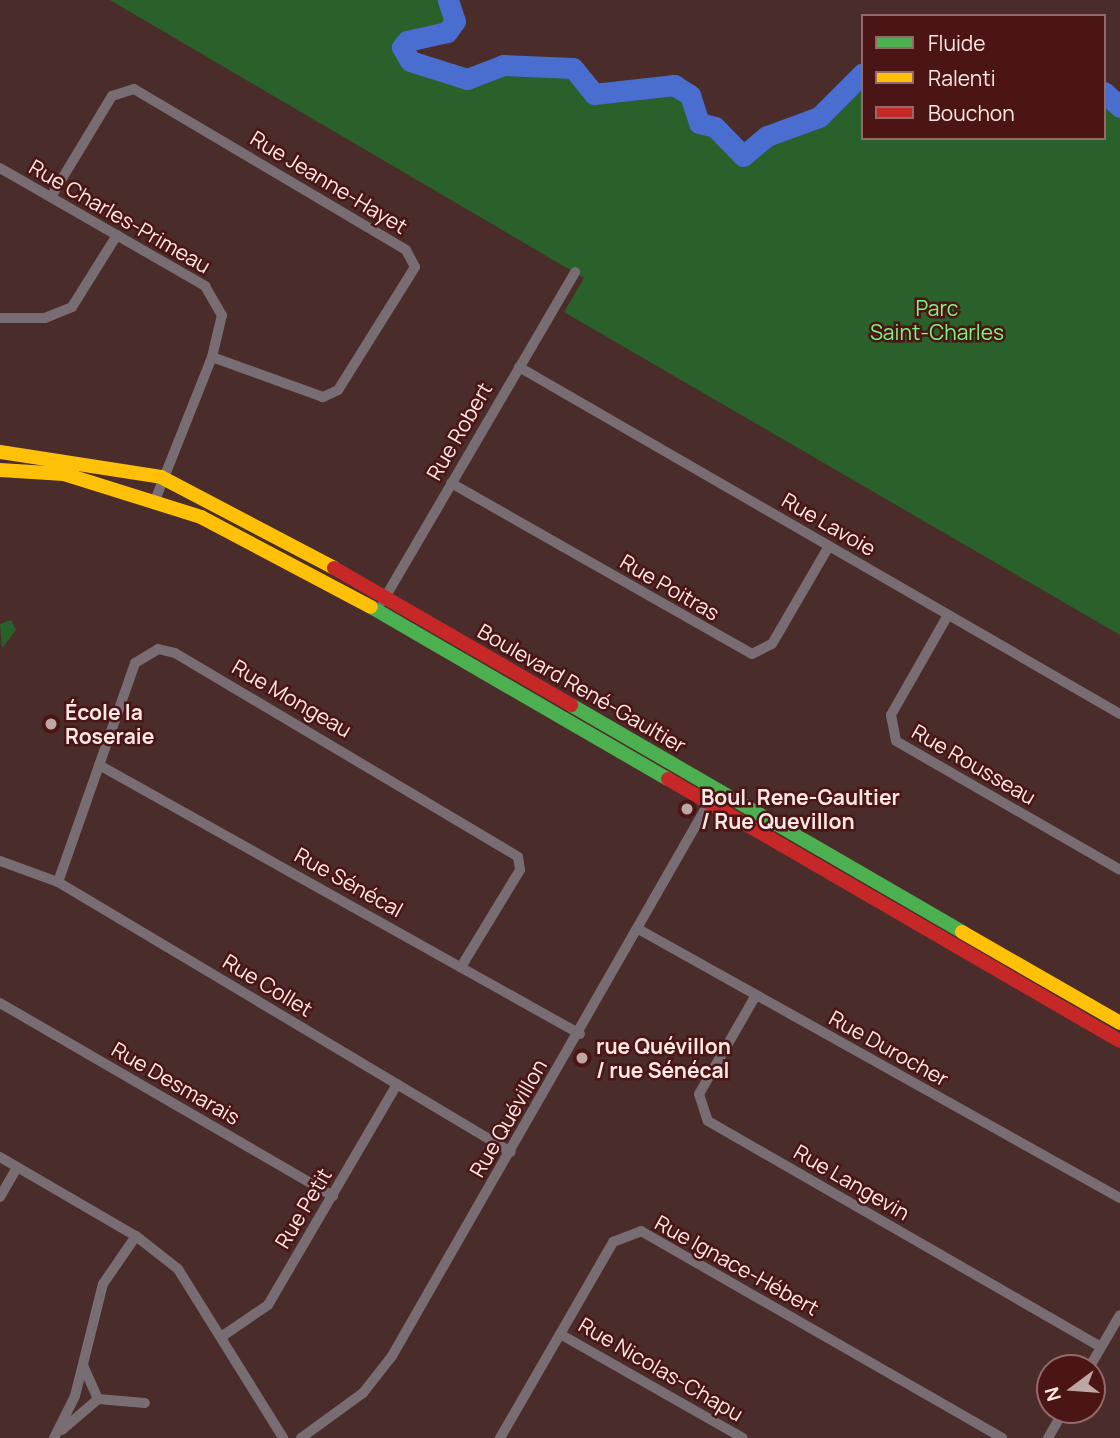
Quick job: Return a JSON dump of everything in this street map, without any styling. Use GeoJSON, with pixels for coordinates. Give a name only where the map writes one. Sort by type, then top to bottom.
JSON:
{"type":"FeatureCollection","features":[{"type":"Feature","properties":{"kind":"street","name":"Rue Jeanne-Hayet"},"geometry":{"type":"LineString","coordinates":[[51,197],[112,96],[134,89],[406,250],[415,267],[338,390],[323,397],[212,358]]}},
{"type":"Feature","properties":{"kind":"street","name":"Rue Charles-Primeau"},"geometry":{"type":"LineString","coordinates":[[0,168],[205,286],[222,315],[212,358],[161,477],[156,498]]}},
{"type":"Feature","properties":{"kind":"street"},"geometry":{"type":"LineString","coordinates":[[0,318],[45,317],[72,307],[117,235]]}},
{"type":"Feature","properties":{"kind":"street","name":"Rue Robert"},"geometry":{"type":"LineString","coordinates":[[381,604],[575,272]]}},
{"type":"Feature","properties":{"kind":"street","name":"Rue Lavoie"},"geometry":{"type":"LineString","coordinates":[[519,367],[1120,714]]}},
{"type":"Feature","properties":{"kind":"street","name":"Boulevard René-Gaultier"},"geometry":{"type":"LineString","coordinates":[[0,452],[161,477],[241,514],[707,806],[1120,1041]]}},
{"type":"Feature","properties":{"kind":"street","name":"Boulevard René-Gaultier"},"geometry":{"type":"LineString","coordinates":[[0,470],[64,474],[156,498],[381,604],[716,790],[1120,1023]]}},
{"type":"Feature","properties":{"kind":"street","name":"Rue Poitras"},"geometry":{"type":"LineString","coordinates":[[451,483],[752,654],[772,644],[829,546]]}},
{"type":"Feature","properties":{"kind":"street","name":"Rue Rousseau"},"geometry":{"type":"LineString","coordinates":[[948,615],[891,715],[896,741],[1120,870]]}},
{"type":"Feature","properties":{"kind":"street","name":"Rue Mongeau"},"geometry":{"type":"LineString","coordinates":[[58,882],[135,663],[158,649],[175,653],[518,857],[520,870],[461,967]]}},
{"type":"Feature","properties":{"kind":"street","name":"Rue Sénécal"},"geometry":{"type":"LineString","coordinates":[[99,765],[580,1034]]}},
{"type":"Feature","properties":{"kind":"street","name":"Rue Quévillon"},"geometry":{"type":"LineString","coordinates":[[301,1438],[363,1393],[392,1356],[640,930],[716,790]]}},
{"type":"Feature","properties":{"kind":"street","name":"Rue Collet"},"geometry":{"type":"LineString","coordinates":[[0,861],[58,882],[511,1152]]}},
{"type":"Feature","properties":{"kind":"street","name":"Rue Durocher"},"geometry":{"type":"LineString","coordinates":[[640,930],[1120,1198]]}},
{"type":"Feature","properties":{"kind":"street","name":"Rue Langevin"},"geometry":{"type":"LineString","coordinates":[[756,995],[699,1094],[708,1121],[1101,1348]]}},
{"type":"Feature","properties":{"kind":"street","name":"Rue Desmarais"},"geometry":{"type":"LineString","coordinates":[[0,1003],[333,1196]]}},
{"type":"Feature","properties":{"kind":"street","name":"Rue Petit"},"geometry":{"type":"LineString","coordinates":[[224,1335],[268,1305],[397,1084]]}},
{"type":"Feature","properties":{"kind":"street"},"geometry":{"type":"LineString","coordinates":[[0,1157],[136,1236],[178,1269],[224,1335],[283,1438]]}},
{"type":"Feature","properties":{"kind":"street"},"geometry":{"type":"LineString","coordinates":[[0,1197],[17,1167]]}},
{"type":"Feature","properties":{"kind":"street","name":"Rue Ignace-Hébert"},"geometry":{"type":"LineString","coordinates":[[500,1438],[613,1242],[641,1231],[1002,1438]]}},
{"type":"Feature","properties":{"kind":"street"},"geometry":{"type":"LineString","coordinates":[[57,1435],[83,1366],[103,1284],[136,1236]]}},
{"type":"Feature","properties":{"kind":"street"},"geometry":{"type":"LineString","coordinates":[[1097,1354],[1120,1315]]}},
{"type":"Feature","properties":{"kind":"street","name":"Rue Nicolas-Chapu"},"geometry":{"type":"LineString","coordinates":[[560,1334],[743,1438]]}},
{"type":"Feature","properties":{"kind":"street"},"geometry":{"type":"LineString","coordinates":[[83,1366],[98,1399]]}},
{"type":"Feature","properties":{"kind":"street"},"geometry":{"type":"LineString","coordinates":[[57,1435],[98,1399],[145,1404]]}},
{"type":"Feature","properties":{"kind":"green space","name":"Parc Saint-Charles"},"geometry":{"type":"Polygon","coordinates":[[[110,0],[448,0],[455,21],[447,32],[407,41],[403,47],[410,61],[467,79],[503,65],[573,68],[595,94],[674,85],[690,95],[699,123],[715,127],[743,156],[767,136],[819,117],[861,75],[861,140],[1106,140],[1106,94],[1120,107],[1120,635],[564,312],[584,278],[110,0]]]}},
{"type":"Feature","properties":{"kind":"green space"},"geometry":{"type":"Polygon","coordinates":[[[11,620],[16,630],[2,648],[0,624],[11,620]]]}},
{"type":"Feature","properties":{"kind":"waterway"},"geometry":{"type":"LineString","coordinates":[[448,0],[455,21],[447,32],[407,41],[402,47],[410,61],[467,79],[503,65],[573,68],[594,94],[674,85],[690,95],[699,123],[715,127],[743,156],[767,136],[819,117],[861,75]]}},
{"type":"Feature","properties":{"kind":"waterway"},"geometry":{"type":"LineString","coordinates":[[1106,94],[1120,107]]}},
{"type":"Feature","properties":{"kind":"traffic: fast"},"geometry":{"type":"LineString","coordinates":[[371,607],[668,779]]}},
{"type":"Feature","properties":{"kind":"traffic: fast"},"geometry":{"type":"LineString","coordinates":[[571,705],[962,932]]}},
{"type":"Feature","properties":{"kind":"traffic: slow"},"geometry":{"type":"LineString","coordinates":[[0,452],[161,477],[334,568]]}},
{"type":"Feature","properties":{"kind":"traffic: slow"},"geometry":{"type":"LineString","coordinates":[[0,470],[64,474],[201,517],[371,607]]}},
{"type":"Feature","properties":{"kind":"traffic: slow"},"geometry":{"type":"LineString","coordinates":[[962,932],[1120,1023]]}},
{"type":"Feature","properties":{"kind":"traffic: jam"},"geometry":{"type":"LineString","coordinates":[[334,568],[571,705]]}},
{"type":"Feature","properties":{"kind":"traffic: jam"},"geometry":{"type":"LineString","coordinates":[[668,779],[1120,1041]]}},
{"type":"Feature","properties":{"kind":"place","name":"École la Roseraie"},"geometry":{"type":"Point","coordinates":[51,724]}},
{"type":"Feature","properties":{"kind":"place","name":"Boul. Rene-Gaultier / Rue Quevillon"},"geometry":{"type":"Point","coordinates":[687,809]}},
{"type":"Feature","properties":{"kind":"place","name":"rue Quévillon / rue Sénécal"},"geometry":{"type":"Point","coordinates":[582,1058]}}]}
